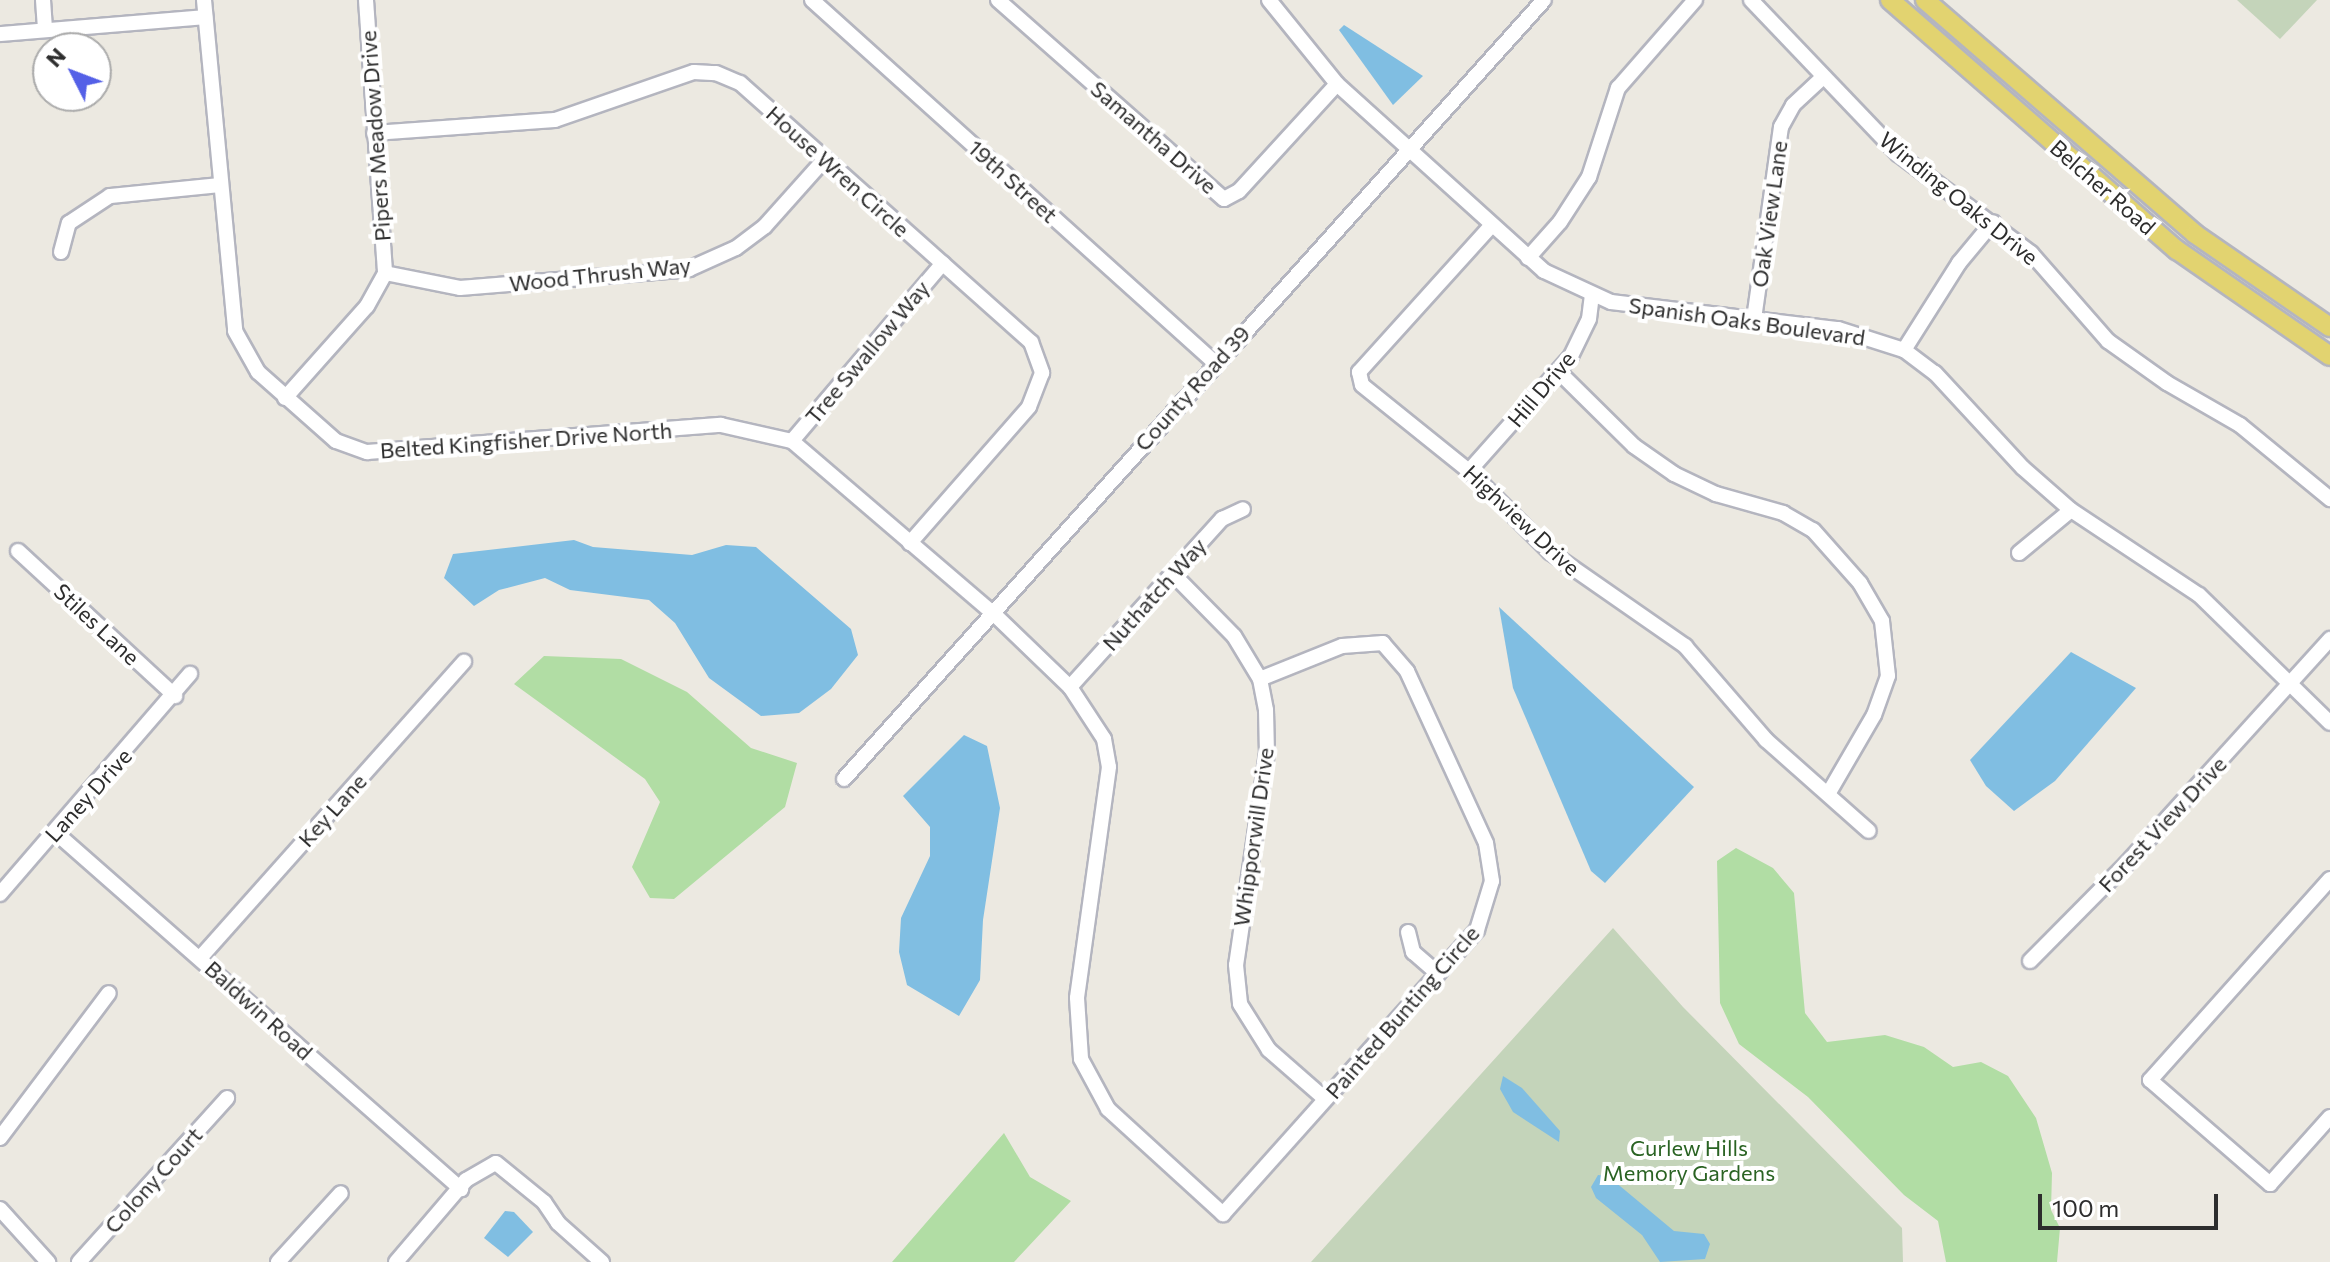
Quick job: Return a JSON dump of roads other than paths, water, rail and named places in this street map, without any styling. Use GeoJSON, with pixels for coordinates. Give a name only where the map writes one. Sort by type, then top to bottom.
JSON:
{"type":"FeatureCollection","features":[{"type":"Feature","properties":{"kind":"main road","name":"Belcher Road"},"geometry":{"type":"LineString","coordinates":[[1890,0],[2177,250],[2330,356]]}},
{"type":"Feature","properties":{"kind":"main road","name":"Belcher Road"},"geometry":{"type":"LineString","coordinates":[[1925,0],[2195,234],[2330,327]]}},
{"type":"Feature","properties":{"kind":"street"},"geometry":{"type":"LineString","coordinates":[[43,0],[45,29]]}},
{"type":"Feature","properties":{"kind":"street","name":"Belted Kingfisher Drive North"},"geometry":{"type":"LineString","coordinates":[[204,0],[235,331],[245,355],[285,398],[336,441],[367,452],[721,425],[792,441],[993,613],[1070,687],[1104,739],[1109,767],[1077,998],[1081,1059],[1108,1109],[1223,1214]]}},
{"type":"Feature","properties":{"kind":"street","name":"Pipers Meadow Drive"},"geometry":{"type":"LineString","coordinates":[[366,0],[385,273]]}},
{"type":"Feature","properties":{"kind":"street","name":"19th Street"},"geometry":{"type":"LineString","coordinates":[[812,0],[1214,362]]}},
{"type":"Feature","properties":{"kind":"street","name":"Samantha Drive"},"geometry":{"type":"LineString","coordinates":[[998,0],[1224,199],[1239,191],[1337,84]]}},
{"type":"Feature","properties":{"kind":"street","name":"Spanish Oaks Boulevard"},"geometry":{"type":"LineString","coordinates":[[1269,0],[1337,84],[1408,151],[1528,258],[1592,296],[1635,307],[1861,333],[1904,350],[1935,373],[2002,448],[2071,510],[2181,580],[2330,723]]}},
{"type":"Feature","properties":{"kind":"street","name":"County Road 39"},"geometry":{"type":"LineString","coordinates":[[844,779],[1214,362],[1544,0]]}},
{"type":"Feature","properties":{"kind":"street"},"geometry":{"type":"LineString","coordinates":[[1528,258],[1560,222],[1589,177],[1618,88],[1695,0]]}},
{"type":"Feature","properties":{"kind":"street","name":"Winding Oaks Drive"},"geometry":{"type":"LineString","coordinates":[[1751,0],[1898,154],[2031,253],[2108,341],[2167,383],[2240,425],[2330,499]]}},
{"type":"Feature","properties":{"kind":"street"},"geometry":{"type":"LineString","coordinates":[[0,34],[205,17]]}},
{"type":"Feature","properties":{"kind":"street","name":"House Wren Circle"},"geometry":{"type":"LineString","coordinates":[[374,133],[555,120],[694,72],[716,73],[740,83],[1031,342],[1042,373],[1029,407],[910,543]]}},
{"type":"Feature","properties":{"kind":"street","name":"Oak View Lane"},"geometry":{"type":"LineString","coordinates":[[1754,319],[1781,127],[1793,105],[1823,77]]}},
{"type":"Feature","properties":{"kind":"street","name":"Wood Thrush Way"},"geometry":{"type":"LineString","coordinates":[[385,273],[460,288],[689,269],[736,248],[765,226],[824,160]]}},
{"type":"Feature","properties":{"kind":"street"},"geometry":{"type":"LineString","coordinates":[[61,252],[69,223],[110,196],[220,185]]}},
{"type":"Feature","properties":{"kind":"street"},"geometry":{"type":"LineString","coordinates":[[1904,350],[1959,263],[1993,222]]}},
{"type":"Feature","properties":{"kind":"street","name":"Highview Drive"},"geometry":{"type":"LineString","coordinates":[[1491,226],[1359,372],[1362,385],[1469,471],[1550,552],[1685,646],[1766,740],[1869,831]]}},
{"type":"Feature","properties":{"kind":"street","name":"Tree Swallow Way"},"geometry":{"type":"LineString","coordinates":[[792,441],[943,263]]}},
{"type":"Feature","properties":{"kind":"street"},"geometry":{"type":"LineString","coordinates":[[285,398],[367,306],[385,273]]}},
{"type":"Feature","properties":{"kind":"street","name":"Hill Drive"},"geometry":{"type":"LineString","coordinates":[[1469,471],[1559,372],[1583,337],[1592,296]]}},
{"type":"Feature","properties":{"kind":"street"},"geometry":{"type":"LineString","coordinates":[[1559,372],[1634,446],[1691,484],[1783,513],[1813,530],[1860,583],[1882,621],[1888,676],[1874,715],[1828,794]]}},
{"type":"Feature","properties":{"kind":"street","name":"Nuthatch Way"},"geometry":{"type":"LineString","coordinates":[[1070,687],[1222,519],[1243,509]]}},
{"type":"Feature","properties":{"kind":"street"},"geometry":{"type":"LineString","coordinates":[[2019,553],[2071,510]]}},
{"type":"Feature","properties":{"kind":"street","name":"Stiles Lane"},"geometry":{"type":"LineString","coordinates":[[18,551],[175,696]]}},
{"type":"Feature","properties":{"kind":"street","name":"Whipporwill Drive"},"geometry":{"type":"LineString","coordinates":[[1172,573],[1221,619],[1260,679],[1267,753],[1237,987],[1256,1035],[1325,1099]]}},
{"type":"Feature","properties":{"kind":"street"},"geometry":{"type":"LineString","coordinates":[[2291,684],[2330,639]]}},
{"type":"Feature","properties":{"kind":"street","name":"Painted Bunting Circle"},"geometry":{"type":"LineString","coordinates":[[1223,1214],[1477,930],[1488,906],[1493,869],[1486,843],[1407,671],[1383,643],[1342,646],[1260,679]]}},
{"type":"Feature","properties":{"kind":"street","name":"Key Lane"},"geometry":{"type":"LineString","coordinates":[[200,958],[464,662]]}},
{"type":"Feature","properties":{"kind":"street","name":"Laney Drive"},"geometry":{"type":"LineString","coordinates":[[0,894],[175,696],[190,674]]}},
{"type":"Feature","properties":{"kind":"street","name":"Forest View Drive"},"geometry":{"type":"LineString","coordinates":[[2030,961],[2126,864],[2291,684]]}},
{"type":"Feature","properties":{"kind":"street","name":"Baldwin Road"},"geometry":{"type":"LineString","coordinates":[[55,832],[461,1189]]}},
{"type":"Feature","properties":{"kind":"street"},"geometry":{"type":"LineString","coordinates":[[2330,879],[2150,1080],[2270,1184],[2330,1117]]}},
{"type":"Feature","properties":{"kind":"street"},"geometry":{"type":"LineString","coordinates":[[1408,932],[1413,952],[1438,974]]}},
{"type":"Feature","properties":{"kind":"street"},"geometry":{"type":"LineString","coordinates":[[0,1138],[109,993]]}},
{"type":"Feature","properties":{"kind":"street","name":"Colony Court"},"geometry":{"type":"LineString","coordinates":[[79,1262],[227,1098]]}},
{"type":"Feature","properties":{"kind":"street"},"geometry":{"type":"LineString","coordinates":[[396,1262],[461,1189],[487,1165],[509,1169],[602,1262]]}},
{"type":"Feature","properties":{"kind":"street"},"geometry":{"type":"LineString","coordinates":[[278,1262],[341,1193]]}},
{"type":"Feature","properties":{"kind":"street"},"geometry":{"type":"LineString","coordinates":[[0,1209],[48,1262]]}},
{"type":"Feature","properties":{"kind":"water"},"geometry":{"type":"Polygon","coordinates":[[[1344,25],[1423,76],[1393,105],[1339,30],[1344,25]]]}},
{"type":"Feature","properties":{"kind":"water"},"geometry":{"type":"Polygon","coordinates":[[[574,540],[593,547],[692,555],[726,545],[756,547],[851,629],[858,655],[831,689],[799,713],[761,716],[709,678],[675,623],[649,600],[570,590],[545,578],[499,590],[474,606],[444,578],[453,554],[574,540]]]}},
{"type":"Feature","properties":{"kind":"water"},"geometry":{"type":"Polygon","coordinates":[[[1499,607],[1694,787],[1605,883],[1591,871],[1513,688],[1499,607]]]}},
{"type":"Feature","properties":{"kind":"water"},"geometry":{"type":"Polygon","coordinates":[[[2071,652],[2136,688],[2055,781],[2014,811],[1986,786],[1970,760],[2071,652]]]}},
{"type":"Feature","properties":{"kind":"water"},"geometry":{"type":"Polygon","coordinates":[[[964,735],[987,746],[1000,808],[983,920],[980,980],[959,1016],[907,985],[899,952],[901,918],[930,856],[930,827],[903,796],[964,735]]]}},
{"type":"Feature","properties":{"kind":"water"},"geometry":{"type":"Polygon","coordinates":[[[1503,1076],[1522,1088],[1560,1131],[1559,1142],[1513,1112],[1500,1089],[1503,1076]]]}},
{"type":"Feature","properties":{"kind":"water"},"geometry":{"type":"Polygon","coordinates":[[[1598,1175],[1608,1176],[1674,1231],[1704,1234],[1710,1244],[1705,1259],[1660,1262],[1642,1235],[1596,1198],[1591,1187],[1598,1175]]]}},
{"type":"Feature","properties":{"kind":"water"},"geometry":{"type":"Polygon","coordinates":[[[505,1211],[514,1212],[533,1232],[508,1257],[484,1238],[505,1211]]]}},
{"type":"Feature","properties":{"kind":"park label","name":"Curlew Hills Memory Gardens"},"geometry":{"type":"Point","coordinates":[1689,1160]}}]}
